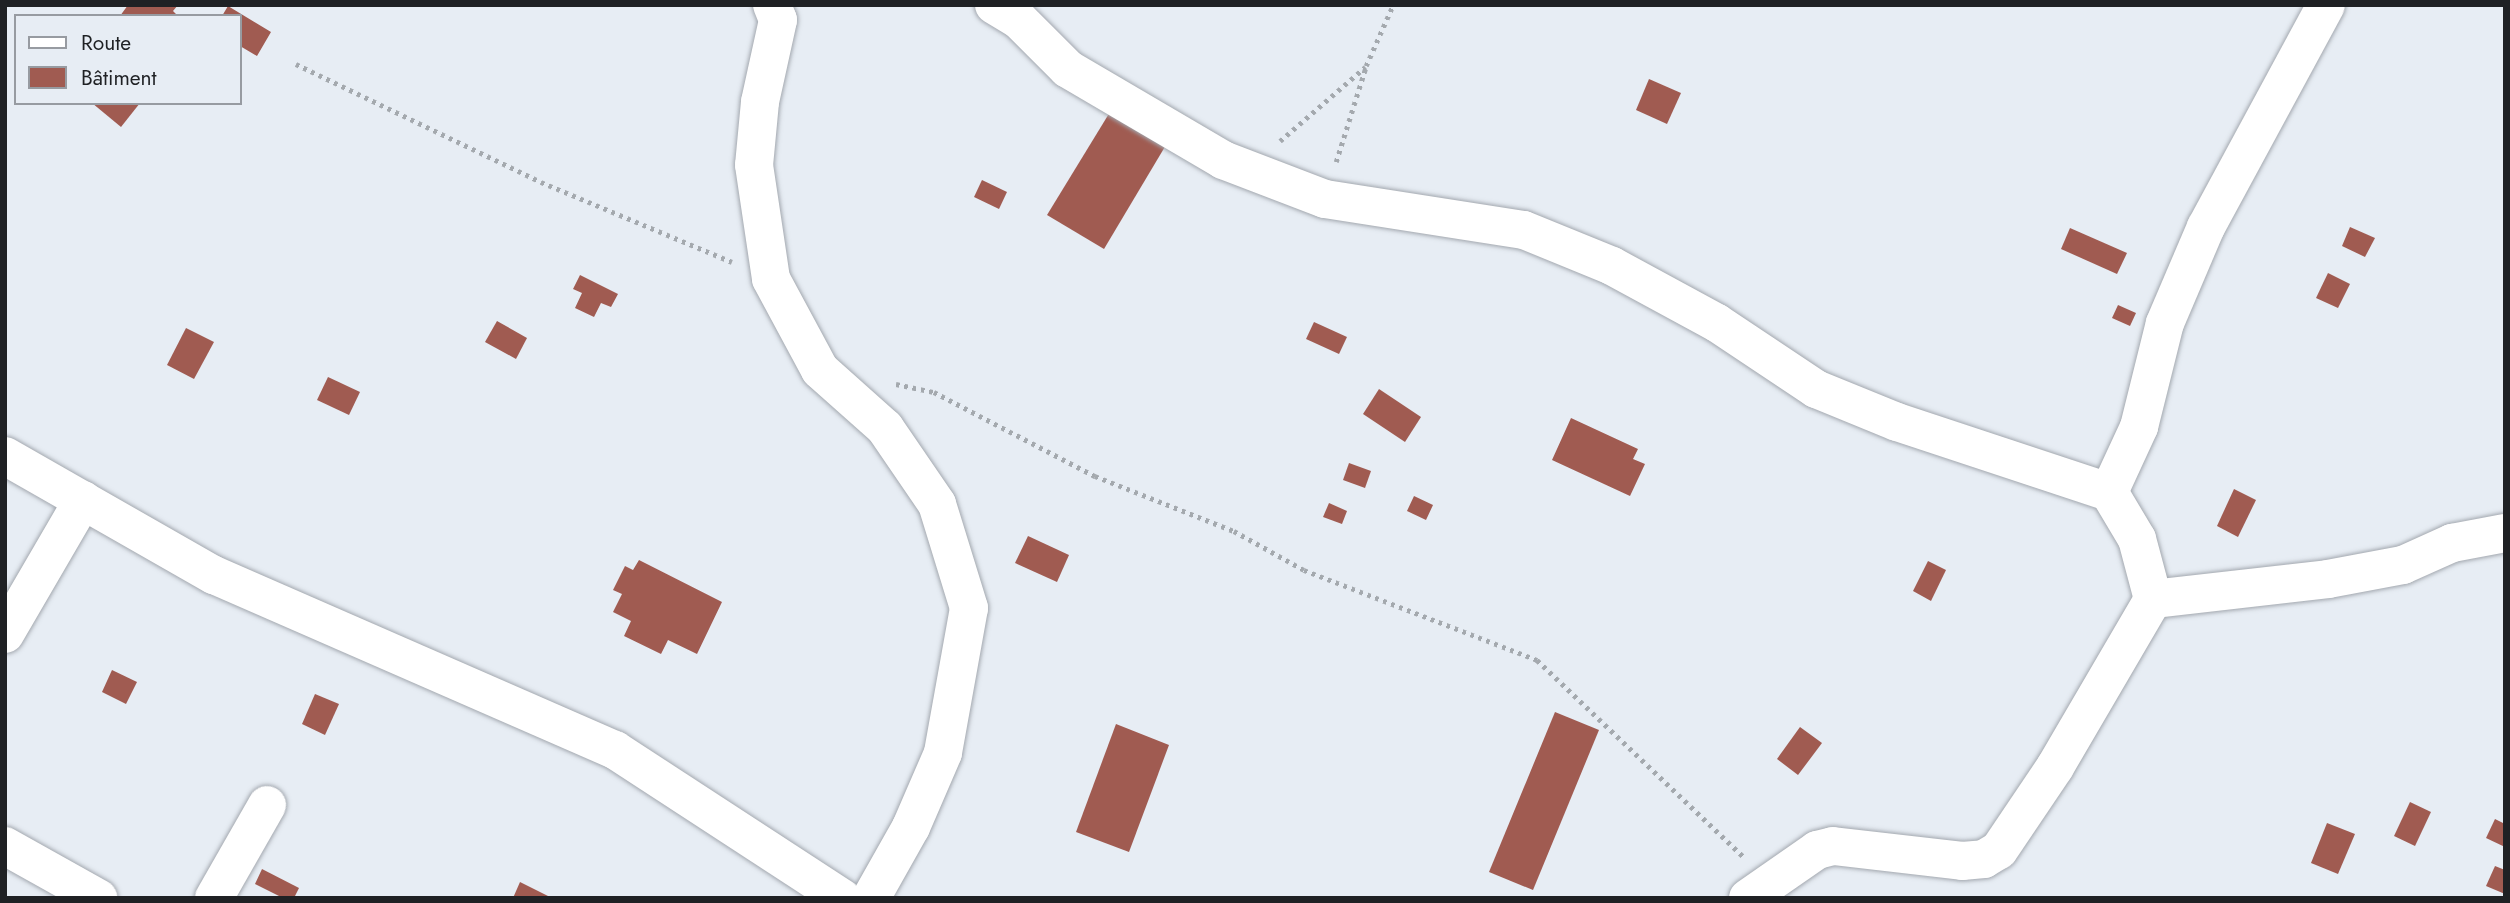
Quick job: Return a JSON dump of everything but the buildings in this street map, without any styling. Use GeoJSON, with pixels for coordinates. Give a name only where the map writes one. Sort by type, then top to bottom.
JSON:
{"type":"FeatureCollection","features":[{"type":"Feature","properties":{"kind":"street"},"geometry":{"type":"LineString","coordinates":[[995,5],[1018,20],[1068,69],[1223,160],[1325,199],[1524,230],[1612,266],[1717,323],[1816,389],[1897,422],[2109,492],[2137,539],[2153,599],[2055,767],[1999,850],[1984,859],[1962,861],[1833,846],[1817,850],[1759,890]]}},
{"type":"Feature","properties":{"kind":"street"},"geometry":{"type":"LineString","coordinates":[[2109,492],[2139,427],[2180,283],[2326,5]]}},
{"type":"Feature","properties":{"kind":"street"},"geometry":{"type":"LineString","coordinates":[[779,10],[760,102],[754,164],[771,279],[820,370],[885,428],[937,504],[969,608],[943,753],[911,827],[871,898]]}},
{"type":"Feature","properties":{"kind":"street"},"geometry":{"type":"LineString","coordinates":[[5,456],[214,575],[614,750],[842,898]]}},
{"type":"Feature","properties":{"kind":"street"},"geometry":{"type":"LineString","coordinates":[[5,634],[83,500]]}},
{"type":"Feature","properties":{"kind":"street"},"geometry":{"type":"LineString","coordinates":[[2153,599],[2328,579],[2403,565],[2452,543],[2505,533]]}},
{"type":"Feature","properties":{"kind":"street"},"geometry":{"type":"LineString","coordinates":[[214,898],[267,805]]}},
{"type":"Feature","properties":{"kind":"street"},"geometry":{"type":"LineString","coordinates":[[5,846],[98,898]]}},
{"type":"Feature","properties":{"kind":"path"},"geometry":{"type":"LineString","coordinates":[[1325,199],[1366,66],[1393,5]]}},
{"type":"Feature","properties":{"kind":"path"},"geometry":{"type":"LineString","coordinates":[[296,64],[541,182],[771,279]]}},
{"type":"Feature","properties":{"kind":"path"},"geometry":{"type":"LineString","coordinates":[[1223,160],[1284,140],[1366,66]]}},
{"type":"Feature","properties":{"kind":"path"},"geometry":{"type":"LineString","coordinates":[[883,382],[934,392],[1095,476],[1234,531],[1304,570],[1537,660],[1759,890]]}}]}
